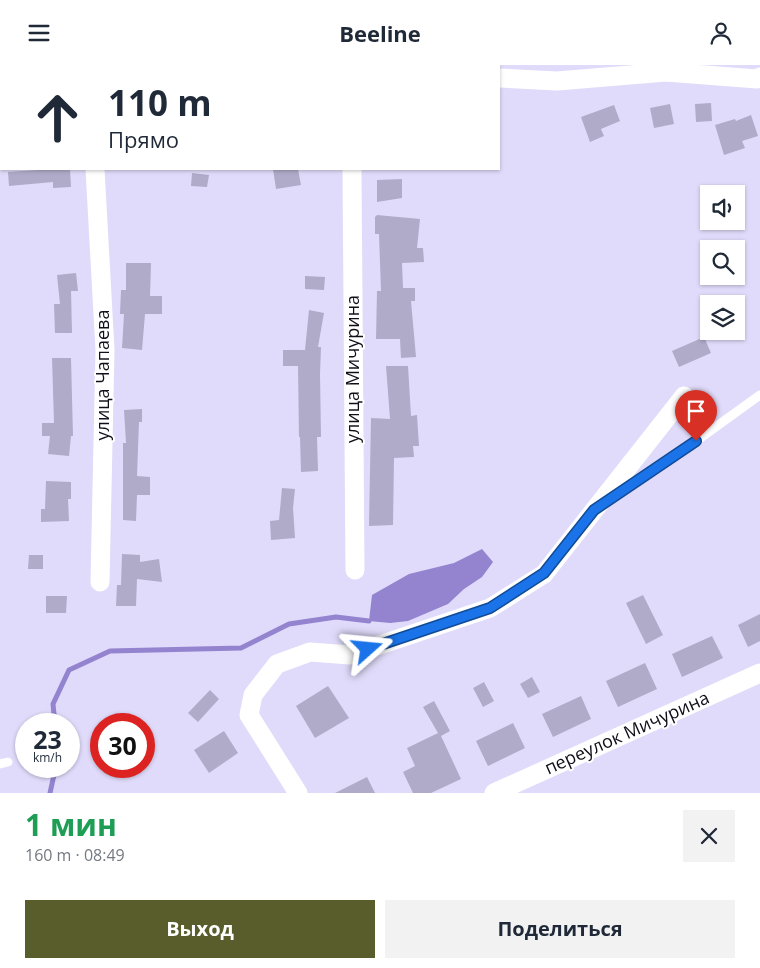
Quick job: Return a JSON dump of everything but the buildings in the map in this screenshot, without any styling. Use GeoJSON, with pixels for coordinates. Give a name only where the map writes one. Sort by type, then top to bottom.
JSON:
{"type":"FeatureCollection","features":[{"type":"Feature","properties":{"kind":"street"},"geometry":{"type":"LineString","coordinates":[[500,78],[557,81],[666,73],[757,79],[760,77]]}},
{"type":"Feature","properties":{"kind":"street","name":"улица Чапаева"},"geometry":{"type":"LineString","coordinates":[[95,170],[105,350],[100,581]]}},
{"type":"Feature","properties":{"kind":"street","name":"улица Мичурина"},"geometry":{"type":"LineString","coordinates":[[352,170],[355,570]]}},
{"type":"Feature","properties":{"kind":"street"},"geometry":{"type":"LineString","coordinates":[[298,793],[249,715],[253,695],[278,665],[310,652],[350,655],[490,608],[544,573],[684,396]]}},
{"type":"Feature","properties":{"kind":"street","name":"переулок Мичурина"},"geometry":{"type":"LineString","coordinates":[[494,793],[760,673]]}},
{"type":"Feature","properties":{"kind":"lane"},"geometry":{"type":"LineString","coordinates":[[594,510],[760,395]]}},
{"type":"Feature","properties":{"kind":"shaded area"},"geometry":{"type":"Polygon","coordinates":[[[482,549],[493,562],[482,577],[464,589],[448,604],[408,621],[390,623],[369,621],[372,595],[409,574],[454,563],[482,549]]]}},
{"type":"Feature","properties":{"kind":"waterway"},"geometry":{"type":"LineString","coordinates":[[54,713],[53,704],[69,670],[110,651],[241,648],[289,624],[336,617],[369,621]]}},
{"type":"Feature","properties":{"kind":"waterway"},"geometry":{"type":"LineString","coordinates":[[50,793],[53,778]]}},
{"type":"Feature","properties":{"kind":"route"},"geometry":{"type":"LineString","coordinates":[[368,649],[490,608],[544,573],[594,510],[696,441]]}}]}
